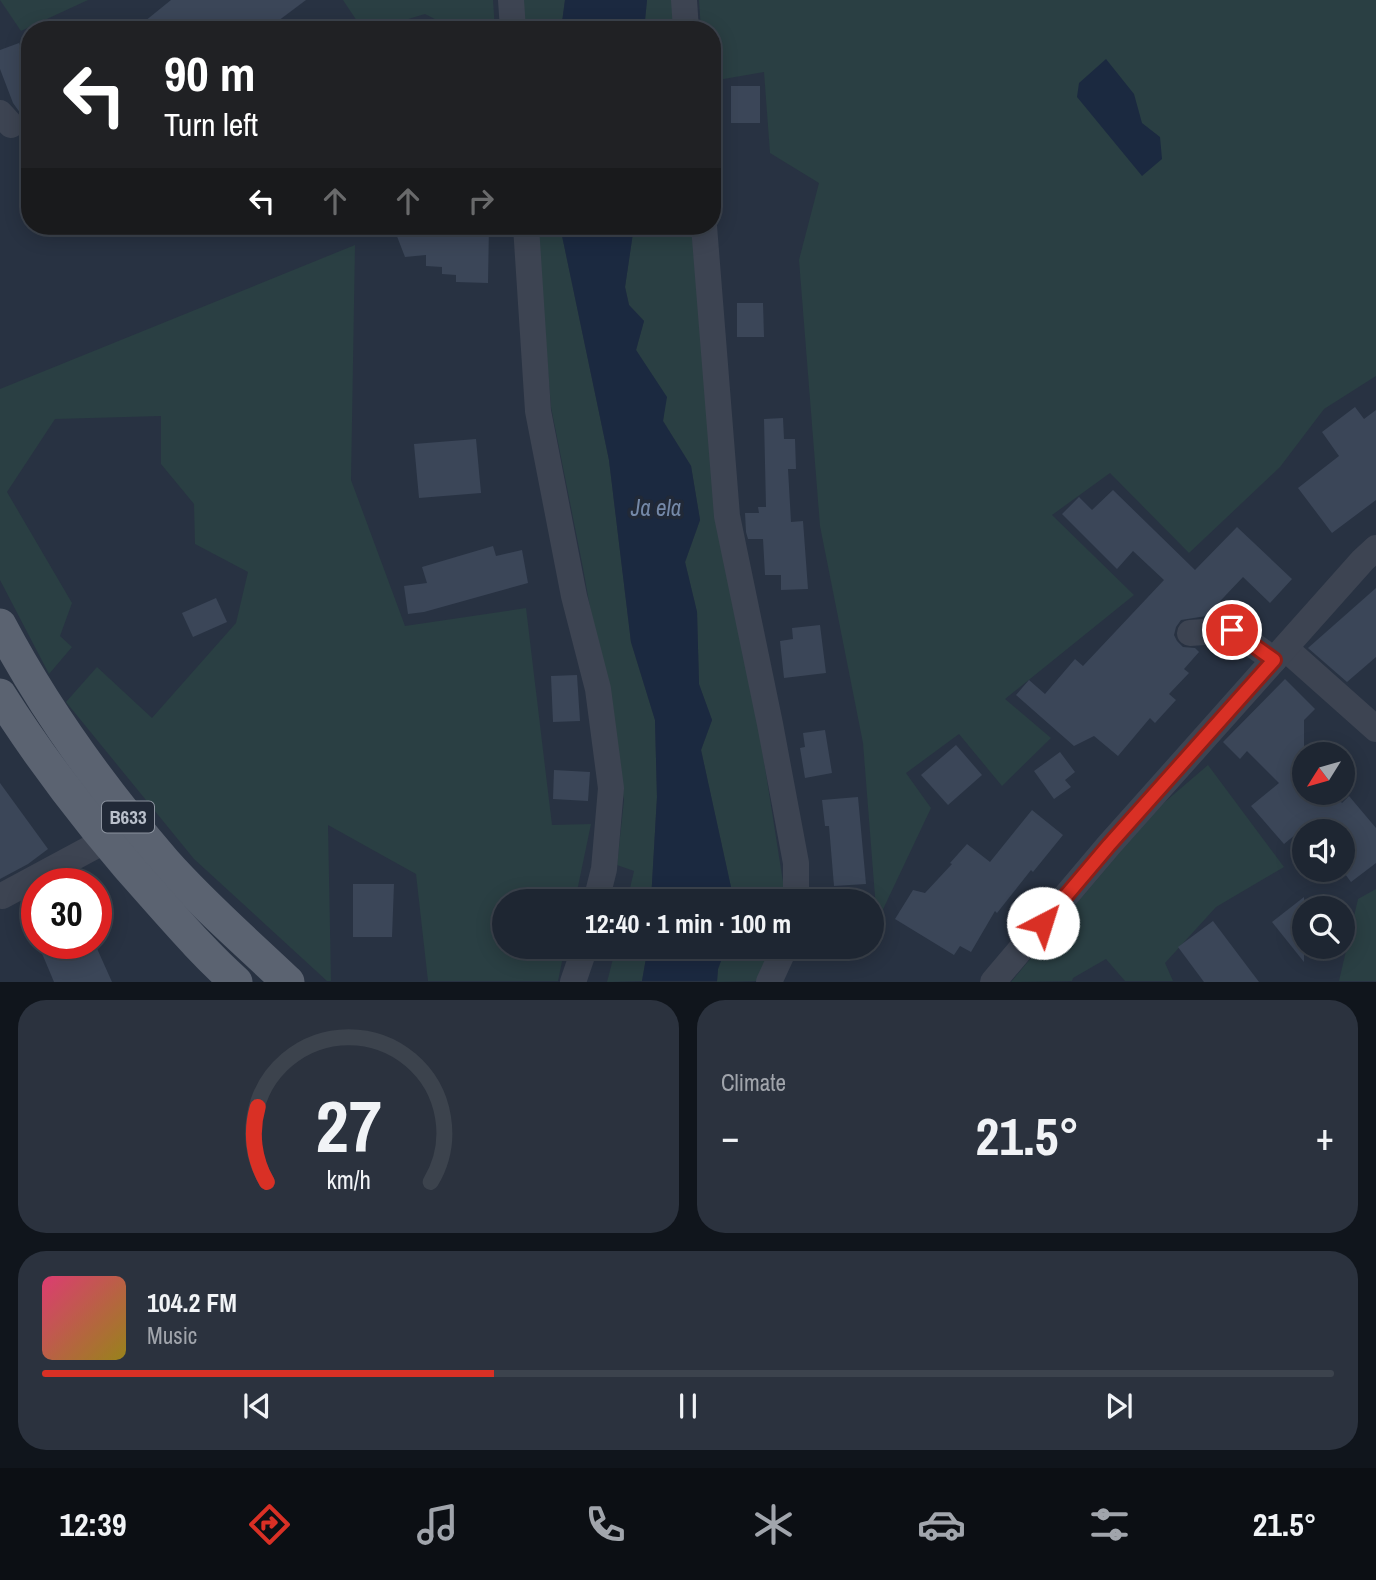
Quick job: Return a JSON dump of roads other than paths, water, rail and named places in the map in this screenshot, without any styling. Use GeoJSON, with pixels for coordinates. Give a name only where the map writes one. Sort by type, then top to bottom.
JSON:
{"type":"FeatureCollection","features":[{"type":"Feature","properties":{"kind":"main road","name":"B633"},"geometry":{"type":"LineString","coordinates":[[0,625],[83,759],[127,815],[167,864],[288,982]]}},
{"type":"Feature","properties":{"kind":"main road","name":"B633"},"geometry":{"type":"LineString","coordinates":[[0,695],[74,802],[188,935],[236,982]]}},
{"type":"Feature","properties":{"kind":"street"},"geometry":{"type":"LineString","coordinates":[[511,0],[512,21]]}},
{"type":"Feature","properties":{"kind":"street"},"geometry":{"type":"LineString","coordinates":[[684,0],[685,21]]}},
{"type":"Feature","properties":{"kind":"street"},"geometry":{"type":"LineString","coordinates":[[527,235],[538,411],[574,596],[598,689],[611,788],[604,869],[599,889]]}},
{"type":"Feature","properties":{"kind":"street"},"geometry":{"type":"LineString","coordinates":[[705,235],[727,516],[770,724],[793,851],[795,889]]}},
{"type":"Feature","properties":{"kind":"street"},"geometry":{"type":"LineString","coordinates":[[993,982],[1109,845],[1376,548]]}},
{"type":"Feature","properties":{"kind":"street"},"geometry":{"type":"LineString","coordinates":[[1190,632],[1232,630],[1279,654],[1376,729]]}},
{"type":"Feature","properties":{"kind":"street"},"geometry":{"type":"LineString","coordinates":[[2,896],[106,840]]}},
{"type":"Feature","properties":{"kind":"street"},"geometry":{"type":"LineString","coordinates":[[573,982],[581,959]]}},
{"type":"Feature","properties":{"kind":"street"},"geometry":{"type":"LineString","coordinates":[[769,982],[780,959]]}},
{"type":"Feature","properties":{"kind":"water"},"geometry":{"type":"Polygon","coordinates":[[[565,0],[647,0],[645,21],[562,21],[565,0]]]}},
{"type":"Feature","properties":{"kind":"water"},"geometry":{"type":"Polygon","coordinates":[[[1106,59],[1134,94],[1142,123],[1160,137],[1162,159],[1142,176],[1077,97],[1079,83],[1106,59]]]}},
{"type":"Feature","properties":{"kind":"water","name":"Ja ela"},"geometry":{"type":"Polygon","coordinates":[[[562,235],[633,235],[625,287],[629,305],[644,321],[636,350],[667,397],[663,421],[691,466],[700,520],[685,562],[697,612],[699,684],[712,720],[701,750],[731,889],[652,889],[657,797],[655,720],[631,642],[609,460],[562,235]]]}},
{"type":"Feature","properties":{"kind":"water"},"geometry":{"type":"Polygon","coordinates":[[[646,959],[722,959],[717,981],[642,981],[646,959]]]}}]}
